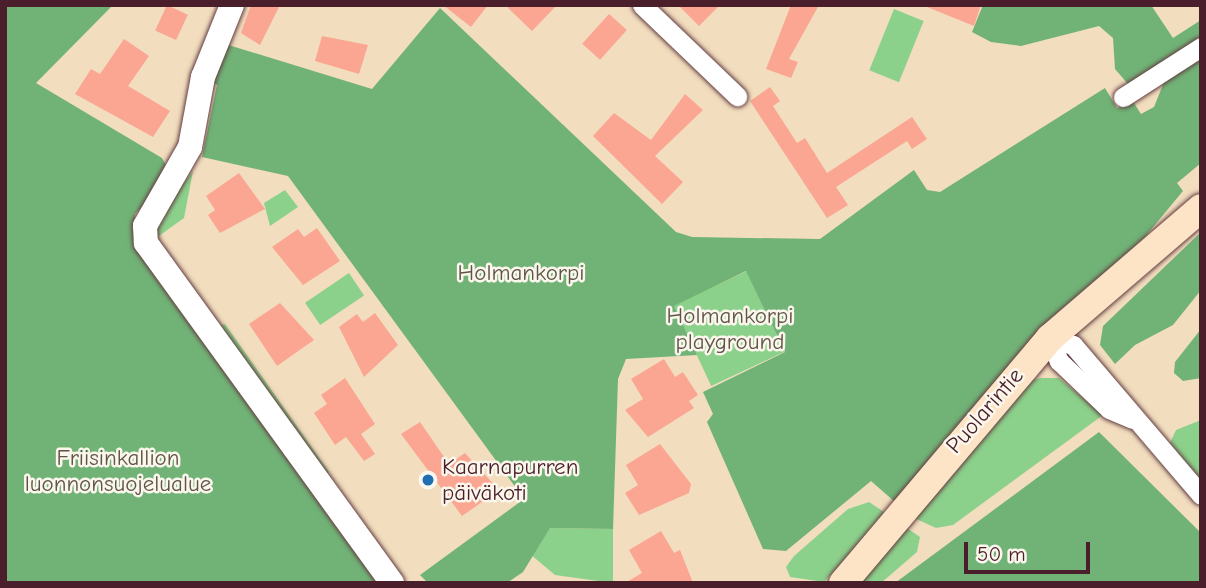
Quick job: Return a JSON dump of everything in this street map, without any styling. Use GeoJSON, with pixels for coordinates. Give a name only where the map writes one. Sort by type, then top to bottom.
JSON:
{"type":"FeatureCollection","features":[{"type":"Feature","properties":{"kind":"main road","name":"Puolarintie"},"geometry":{"type":"LineString","coordinates":[[1143,254],[1201,189]]}},
{"type":"Feature","properties":{"kind":"main road","name":"Puolarintie"},"geometry":{"type":"LineString","coordinates":[[842,583],[1049,338],[1143,254],[1201,208]]}},
{"type":"Feature","properties":{"kind":"street"},"geometry":{"type":"LineString","coordinates":[[232,5],[203,77],[190,147],[145,226],[146,243],[392,583]]}},
{"type":"Feature","properties":{"kind":"street"},"geometry":{"type":"LineString","coordinates":[[642,5],[737,96]]}},
{"type":"Feature","properties":{"kind":"street"},"geometry":{"type":"LineString","coordinates":[[1123,97],[1201,47]]}},
{"type":"Feature","properties":{"kind":"street"},"geometry":{"type":"LineString","coordinates":[[1049,338],[1059,361],[1109,409],[1132,419],[1201,495]]}},
{"type":"Feature","properties":{"kind":"green space","name":"Friisinkallion luonnonsuojelualue"},"geometry":{"type":"Polygon","coordinates":[[[5,5],[113,5],[36,83],[162,158],[172,176],[135,214],[135,234],[168,291],[377,583],[5,583],[5,5]]]}},
{"type":"Feature","properties":{"kind":"green space"},"geometry":{"type":"Polygon","coordinates":[[[983,5],[1151,5],[1173,38],[1201,20],[1201,37],[1128,84],[1115,69],[1113,38],[1099,26],[1021,46],[991,42],[972,32],[983,5]]]}},
{"type":"Feature","properties":{"kind":"green space","name":"Holmankorpi"},"geometry":{"type":"Polygon","coordinates":[[[440,8],[676,232],[692,237],[820,239],[914,170],[927,190],[940,192],[1105,88],[1117,108],[1134,103],[1141,114],[1154,107],[1166,77],[1201,54],[1201,163],[1177,183],[1183,191],[1144,238],[1059,315],[895,502],[871,481],[786,551],[763,549],[707,422],[713,414],[703,392],[785,352],[746,271],[674,306],[697,355],[626,359],[618,379],[613,529],[550,528],[523,572],[507,583],[428,583],[420,575],[524,499],[288,176],[202,157],[217,85],[210,79],[222,43],[372,89],[440,8]]]}},
{"type":"Feature","properties":{"kind":"green space"},"geometry":{"type":"Polygon","coordinates":[[[894,9],[924,21],[899,82],[869,70],[894,9]]]}},
{"type":"Feature","properties":{"kind":"green space"},"geometry":{"type":"Polygon","coordinates":[[[193,171],[184,218],[156,238],[157,218],[193,171]]]}},
{"type":"Feature","properties":{"kind":"green space"},"geometry":{"type":"Polygon","coordinates":[[[285,190],[298,207],[270,226],[264,203],[285,190]]]}},
{"type":"Feature","properties":{"kind":"green space"},"geometry":{"type":"Polygon","coordinates":[[[1201,232],[1201,290],[1173,325],[1135,345],[1115,364],[1100,345],[1103,326],[1201,232]]]}},
{"type":"Feature","properties":{"kind":"green space","name":"Holmankorpi playground"},"geometry":{"type":"Polygon","coordinates":[[[747,271],[785,352],[711,386],[674,305],[747,271]]]}},
{"type":"Feature","properties":{"kind":"green space"},"geometry":{"type":"Polygon","coordinates":[[[349,273],[364,295],[320,325],[305,303],[349,273]]]}},
{"type":"Feature","properties":{"kind":"green space"},"geometry":{"type":"Polygon","coordinates":[[[225,324],[329,472],[321,478],[218,326],[225,324]]]}},
{"type":"Feature","properties":{"kind":"green space"},"geometry":{"type":"Polygon","coordinates":[[[1201,329],[1201,378],[1183,381],[1174,373],[1175,362],[1201,329]]]}},
{"type":"Feature","properties":{"kind":"green space"},"geometry":{"type":"Polygon","coordinates":[[[1040,378],[1059,378],[1103,415],[953,525],[936,528],[912,517],[1026,382],[1040,378]]]}},
{"type":"Feature","properties":{"kind":"green space"},"geometry":{"type":"Polygon","coordinates":[[[1201,420],[1201,480],[1170,443],[1176,430],[1201,420]]]}},
{"type":"Feature","properties":{"kind":"green space"},"geometry":{"type":"Polygon","coordinates":[[[1099,432],[1201,533],[1201,583],[895,583],[1099,432]]]}},
{"type":"Feature","properties":{"kind":"green space"},"geometry":{"type":"Polygon","coordinates":[[[869,502],[887,514],[824,582],[790,577],[786,567],[794,556],[848,509],[869,502]]]}},
{"type":"Feature","properties":{"kind":"green space"},"geometry":{"type":"Polygon","coordinates":[[[904,526],[920,537],[917,552],[881,583],[860,583],[904,526]]]}},
{"type":"Feature","properties":{"kind":"green space"},"geometry":{"type":"Polygon","coordinates":[[[550,528],[613,529],[613,583],[555,575],[530,554],[550,528]]]}},
{"type":"Feature","properties":{"kind":"building"},"geometry":{"type":"Polygon","coordinates":[[[167,5],[188,15],[176,40],[155,30],[167,5]]]}},
{"type":"Feature","properties":{"kind":"building"},"geometry":{"type":"Polygon","coordinates":[[[251,5],[280,5],[260,45],[241,33],[251,5]]]}},
{"type":"Feature","properties":{"kind":"building"},"geometry":{"type":"Polygon","coordinates":[[[443,5],[488,5],[471,27],[443,5]]]}},
{"type":"Feature","properties":{"kind":"building"},"geometry":{"type":"Polygon","coordinates":[[[505,5],[557,5],[532,31],[505,5]]]}},
{"type":"Feature","properties":{"kind":"building"},"geometry":{"type":"Polygon","coordinates":[[[678,5],[720,5],[699,26],[678,5]]]}},
{"type":"Feature","properties":{"kind":"building"},"geometry":{"type":"Polygon","coordinates":[[[791,5],[819,5],[789,59],[798,62],[791,78],[766,69],[791,5]]]}},
{"type":"Feature","properties":{"kind":"building"},"geometry":{"type":"Polygon","coordinates":[[[922,5],[981,5],[974,26],[922,5]]]}},
{"type":"Feature","properties":{"kind":"building"},"geometry":{"type":"Polygon","coordinates":[[[609,14],[627,30],[600,60],[582,44],[609,14]]]}},
{"type":"Feature","properties":{"kind":"building"},"geometry":{"type":"Polygon","coordinates":[[[322,36],[368,45],[359,74],[315,61],[322,36]]]}},
{"type":"Feature","properties":{"kind":"building"},"geometry":{"type":"Polygon","coordinates":[[[124,39],[149,56],[128,86],[170,111],[153,137],[75,94],[91,69],[100,74],[124,39]]]}},
{"type":"Feature","properties":{"kind":"building"},"geometry":{"type":"Polygon","coordinates":[[[770,87],[780,101],[773,106],[797,143],[805,138],[827,173],[912,117],[927,139],[912,149],[907,141],[836,187],[848,205],[827,218],[750,101],[770,87]]]}},
{"type":"Feature","properties":{"kind":"building"},"geometry":{"type":"Polygon","coordinates":[[[685,94],[703,110],[655,156],[683,182],[662,204],[593,136],[614,113],[651,140],[685,94]]]}},
{"type":"Feature","properties":{"kind":"building"},"geometry":{"type":"Polygon","coordinates":[[[239,173],[265,209],[220,233],[208,215],[215,210],[206,196],[239,173]]]}},
{"type":"Feature","properties":{"kind":"building"},"geometry":{"type":"Polygon","coordinates":[[[317,228],[340,261],[303,285],[272,247],[298,229],[304,237],[317,228]]]}},
{"type":"Feature","properties":{"kind":"building"},"geometry":{"type":"Polygon","coordinates":[[[280,303],[314,340],[277,366],[249,324],[280,303]]]}},
{"type":"Feature","properties":{"kind":"building"},"geometry":{"type":"Polygon","coordinates":[[[375,313],[398,345],[364,377],[339,327],[357,314],[363,322],[375,313]]]}},
{"type":"Feature","properties":{"kind":"building"},"geometry":{"type":"Polygon","coordinates":[[[664,359],[675,377],[683,372],[698,395],[689,401],[694,408],[648,437],[625,410],[643,399],[631,379],[664,359]]]}},
{"type":"Feature","properties":{"kind":"building"},"geometry":{"type":"Polygon","coordinates":[[[345,378],[375,424],[361,434],[375,454],[364,461],[346,437],[335,445],[314,413],[327,404],[321,395],[345,378]]]}},
{"type":"Feature","properties":{"kind":"building"},"geometry":{"type":"Polygon","coordinates":[[[420,422],[449,464],[465,453],[499,490],[462,516],[401,434],[420,422]]]}},
{"type":"Feature","properties":{"kind":"building"},"geometry":{"type":"Polygon","coordinates":[[[660,444],[691,484],[689,493],[639,515],[625,493],[638,485],[626,465],[660,444]]]}},
{"type":"Feature","properties":{"kind":"building"},"geometry":{"type":"Polygon","coordinates":[[[661,531],[674,553],[680,550],[693,583],[625,583],[642,573],[629,550],[661,531]]]}},
{"type":"Feature","properties":{"kind":"place","name":"Kaarnapurren päiväkoti"},"geometry":{"type":"Point","coordinates":[428,480]}}]}
